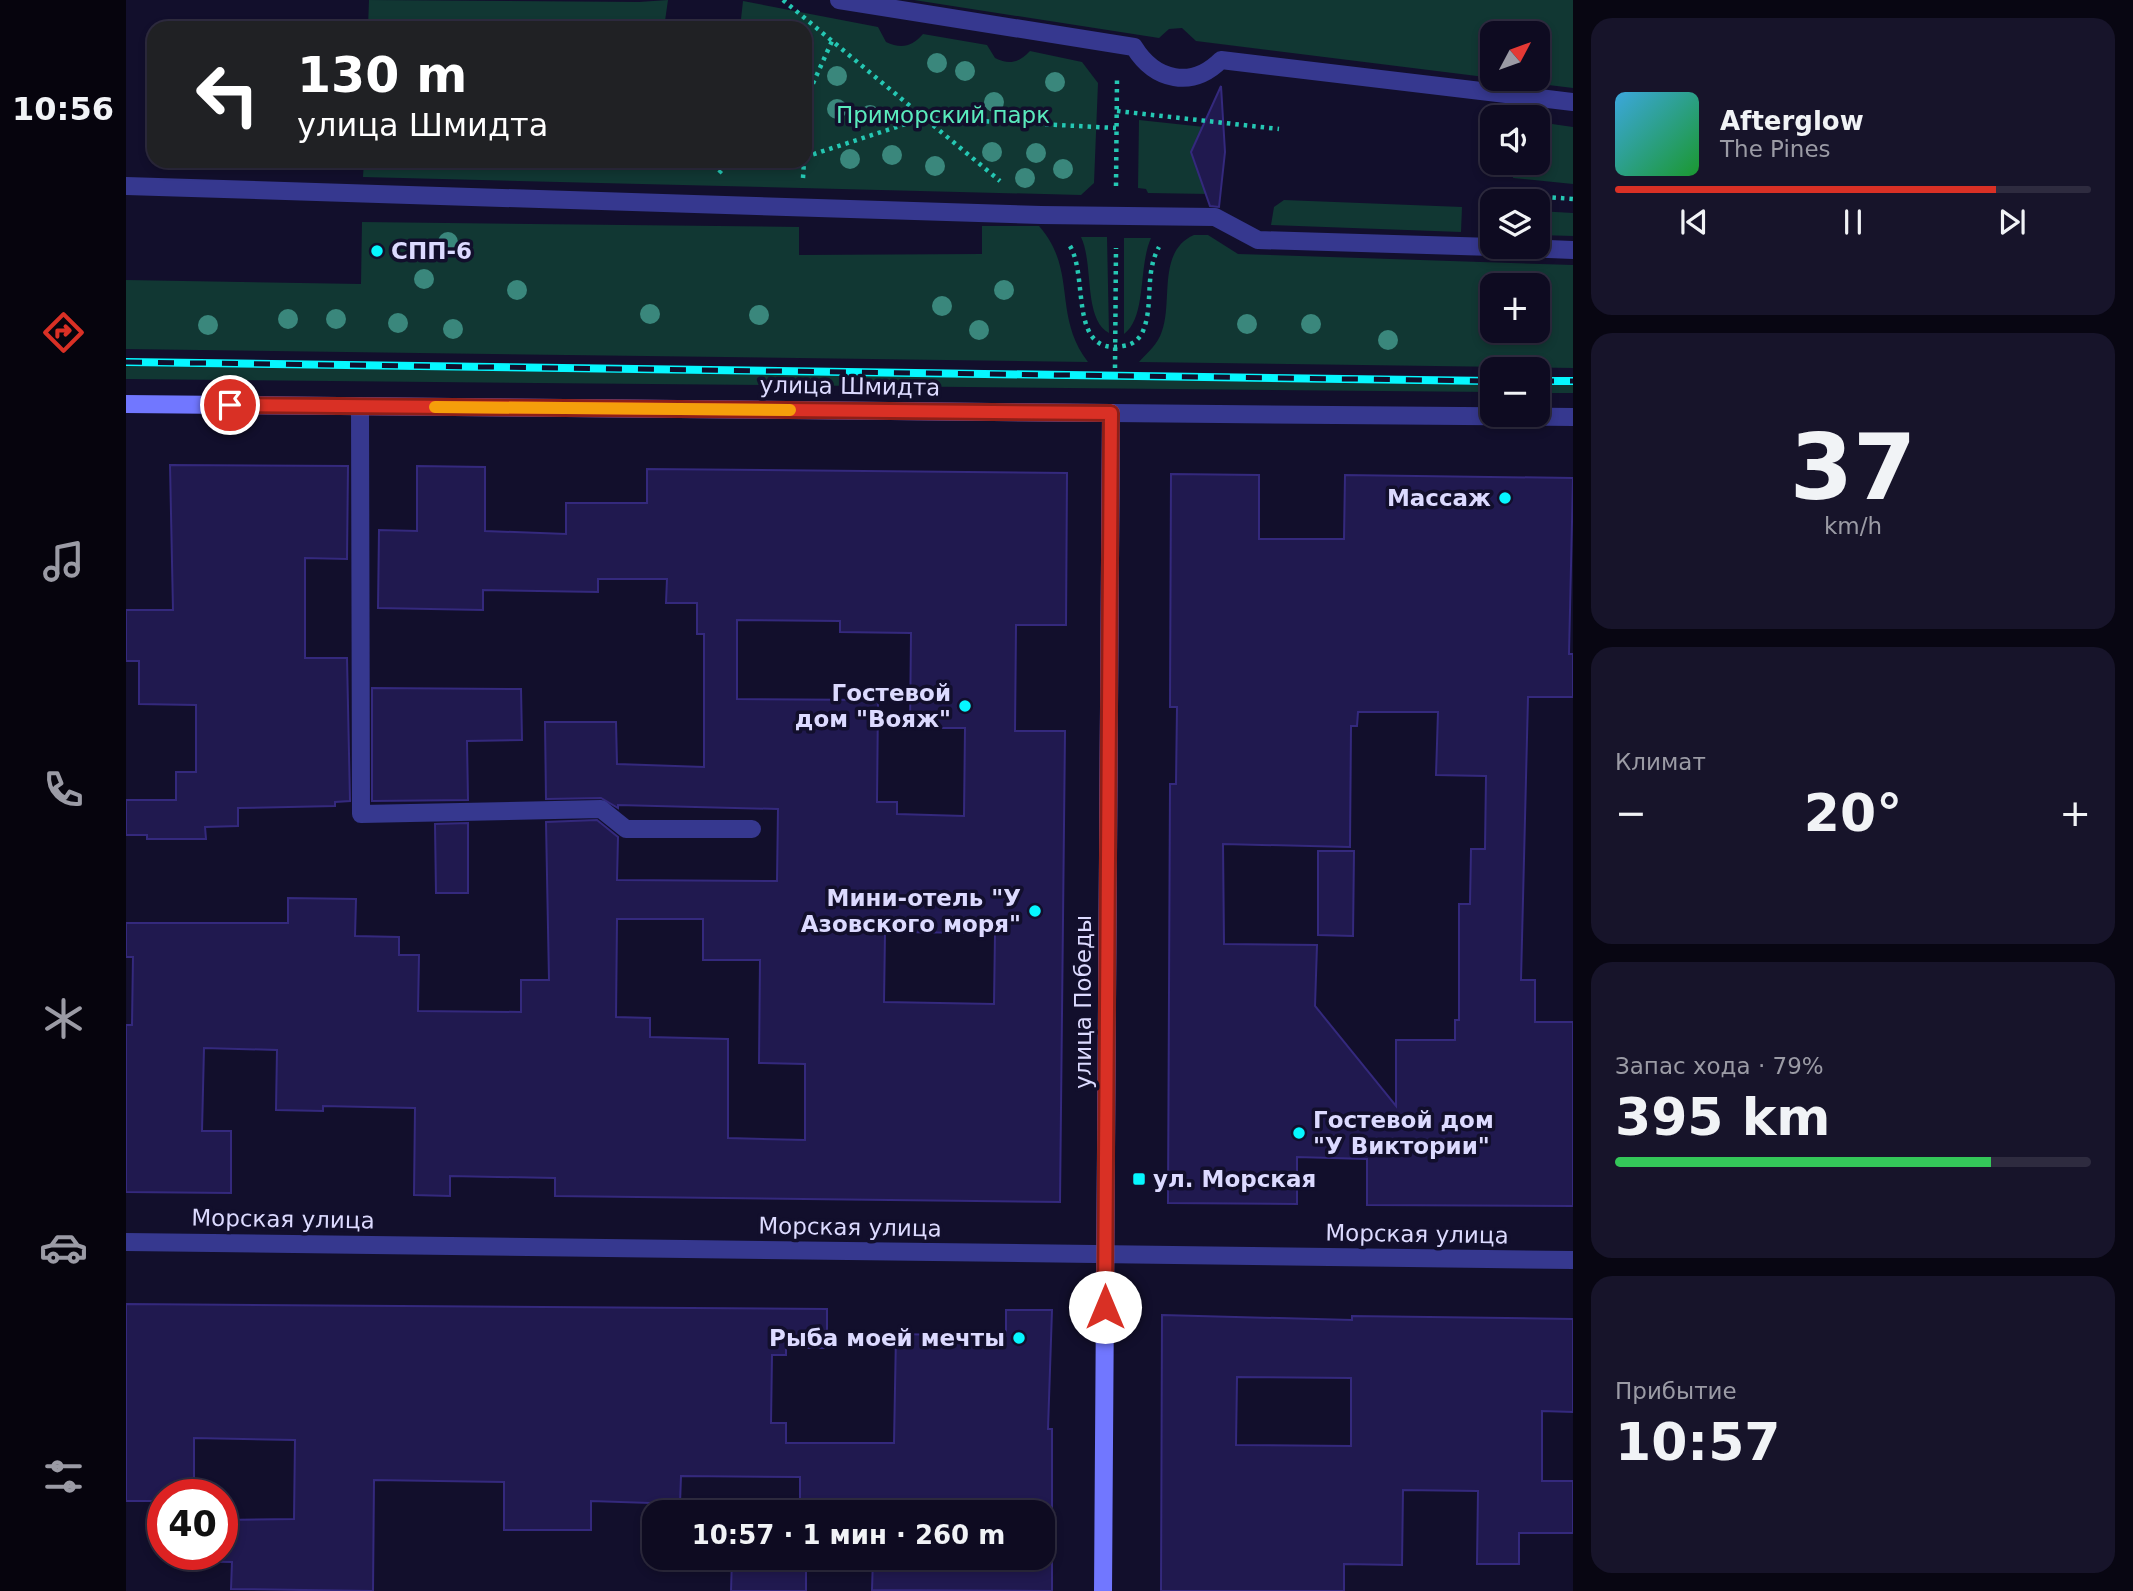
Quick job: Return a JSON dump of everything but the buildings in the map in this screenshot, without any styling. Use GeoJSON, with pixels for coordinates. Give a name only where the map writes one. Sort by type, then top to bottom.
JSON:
{"type":"FeatureCollection","features":[{"type":"Feature","properties":{"kind":"street"},"geometry":{"type":"LineString","coordinates":[[839,0],[1134,47],[1150,68],[1174,78],[1200,75],[1221,60],[1573,102]]}},
{"type":"Feature","properties":{"kind":"street"},"geometry":{"type":"LineString","coordinates":[[126,187],[1041,215],[1215,217],[1258,240],[1480,247]]}},
{"type":"Feature","properties":{"kind":"street"},"geometry":{"type":"LineString","coordinates":[[1550,249],[1573,250]]}},
{"type":"Feature","properties":{"kind":"street","name":"улица Шмидта"},"geometry":{"type":"LineString","coordinates":[[126,404],[1573,417]]}},
{"type":"Feature","properties":{"kind":"street"},"geometry":{"type":"LineString","coordinates":[[359,406],[361,814],[601,809],[626,829],[752,829]]}},
{"type":"Feature","properties":{"kind":"street","name":"улица Победы"},"geometry":{"type":"LineString","coordinates":[[1103,1591],[1111,413]]}},
{"type":"Feature","properties":{"kind":"street","name":"Морская улица"},"geometry":{"type":"LineString","coordinates":[[126,1242],[1573,1260]]}},
{"type":"Feature","properties":{"kind":"path"},"geometry":{"type":"LineString","coordinates":[[783,0],[808,21]]}},
{"type":"Feature","properties":{"kind":"path"},"geometry":{"type":"LineString","coordinates":[[812,24],[1041,215],[1068,242],[1077,260],[1088,334],[1097,343],[1115,348],[1133,343],[1142,334],[1155,253],[1168,236],[1192,217]]}},
{"type":"Feature","properties":{"kind":"path"},"geometry":{"type":"LineString","coordinates":[[812,86],[832,41]]}},
{"type":"Feature","properties":{"kind":"path"},"geometry":{"type":"LineString","coordinates":[[1115,368],[1117,44]]}},
{"type":"Feature","properties":{"kind":"path"},"geometry":{"type":"LineString","coordinates":[[1117,110],[1279,129]]}},
{"type":"Feature","properties":{"kind":"path"},"geometry":{"type":"LineString","coordinates":[[812,155],[924,118],[1116,128]]}},
{"type":"Feature","properties":{"kind":"path"},"geometry":{"type":"LineString","coordinates":[[1550,197],[1573,199]]}},
{"type":"Feature","properties":{"kind":"green space"},"geometry":{"type":"Polygon","coordinates":[[[369,0],[668,0],[665,21],[368,21],[369,0]]]}},
{"type":"Feature","properties":{"kind":"green space"},"geometry":{"type":"Polygon","coordinates":[[[914,0],[1573,0],[1573,88],[1550,85],[1550,21],[1480,21],[1480,76],[1196,41],[1182,28],[1169,29],[1159,38],[914,0]]]}},
{"type":"Feature","properties":{"kind":"green space","name":"Приморский парк"},"geometry":{"type":"Polygon","coordinates":[[[743,1],[878,27],[886,42],[897,46],[915,42],[923,34],[987,45],[995,58],[1005,62],[1014,62],[1030,51],[1082,62],[1098,83],[1094,183],[1081,195],[363,177],[364,168],[812,168],[812,21],[741,21],[743,1]]]}},
{"type":"Feature","properties":{"kind":"green space"},"geometry":{"type":"Polygon","coordinates":[[[1139,120],[1223,129],[1200,134],[1193,150],[1195,164],[1210,194],[1148,193],[1146,189],[1138,188],[1139,120]]]}},
{"type":"Feature","properties":{"kind":"green space"},"geometry":{"type":"Polygon","coordinates":[[[1550,124],[1573,127],[1573,184],[1513,178],[1513,175],[1550,175],[1550,124]]]}},
{"type":"Feature","properties":{"kind":"green space"},"geometry":{"type":"Polygon","coordinates":[[[1284,200],[1462,207],[1461,232],[1271,225],[1274,207],[1284,200]]]}},
{"type":"Feature","properties":{"kind":"green space"},"geometry":{"type":"Polygon","coordinates":[[[1550,212],[1573,213],[1573,236],[1550,235],[1550,212]]]}},
{"type":"Feature","properties":{"kind":"green space"},"geometry":{"type":"Polygon","coordinates":[[[362,222],[799,227],[799,255],[982,254],[982,226],[1039,226],[1058,259],[1071,327],[1088,362],[126,349],[126,280],[361,284],[362,222]]]}},
{"type":"Feature","properties":{"kind":"green space"},"geometry":{"type":"Polygon","coordinates":[[[1194,235],[1208,235],[1238,254],[1573,265],[1573,368],[1550,368],[1550,357],[1480,357],[1480,367],[1139,362],[1155,344],[1162,331],[1168,278],[1175,253],[1182,242],[1194,235]]]}},
{"type":"Feature","properties":{"kind":"green space"},"geometry":{"type":"Polygon","coordinates":[[[1081,237],[1107,237],[1109,333],[1095,316],[1081,237]]]}},
{"type":"Feature","properties":{"kind":"green space"},"geometry":{"type":"Polygon","coordinates":[[[1124,238],[1151,238],[1136,316],[1124,334],[1124,238]]]}},
{"type":"Feature","properties":{"kind":"green space"},"geometry":{"type":"Polygon","coordinates":[[[126,366],[1480,383],[1480,392],[126,379],[126,366]]]}},
{"type":"Feature","properties":{"kind":"green space"},"geometry":{"type":"Polygon","coordinates":[[[1550,384],[1573,384],[1573,393],[1550,393],[1550,384]]]}},
{"type":"Feature","properties":{"kind":"railway"},"geometry":{"type":"LineString","coordinates":[[126,362],[1480,381]]}},
{"type":"Feature","properties":{"kind":"railway"},"geometry":{"type":"LineString","coordinates":[[1550,381],[1573,381]]}},
{"type":"Feature","properties":{"kind":"slow traffic"},"geometry":{"type":"LineString","coordinates":[[435,407],[790,410]]}},
{"type":"Feature","properties":{"kind":"place","name":"СПП-6"},"geometry":{"type":"Point","coordinates":[377,251]}},
{"type":"Feature","properties":{"kind":"place","name":"Массаж"},"geometry":{"type":"Point","coordinates":[1505,498]}},
{"type":"Feature","properties":{"kind":"place","name":"Гостевой дом \"Вояж\""},"geometry":{"type":"Point","coordinates":[965,706]}},
{"type":"Feature","properties":{"kind":"place","name":"Мини-отель \"У Азовского моря\""},"geometry":{"type":"Point","coordinates":[1035,911]}},
{"type":"Feature","properties":{"kind":"place","name":"Гостевой дом \"У Виктории\""},"geometry":{"type":"Point","coordinates":[1299,1133]}},
{"type":"Feature","properties":{"kind":"place","name":"ул. Морская"},"geometry":{"type":"Point","coordinates":[1139,1179]}},
{"type":"Feature","properties":{"kind":"place","name":"Рыба моей мечты"},"geometry":{"type":"Point","coordinates":[1019,1338]}},
{"type":"Feature","properties":{"kind":"route"},"geometry":{"type":"LineString","coordinates":[[230,405],[1111,413],[1105,1307]]}}]}
